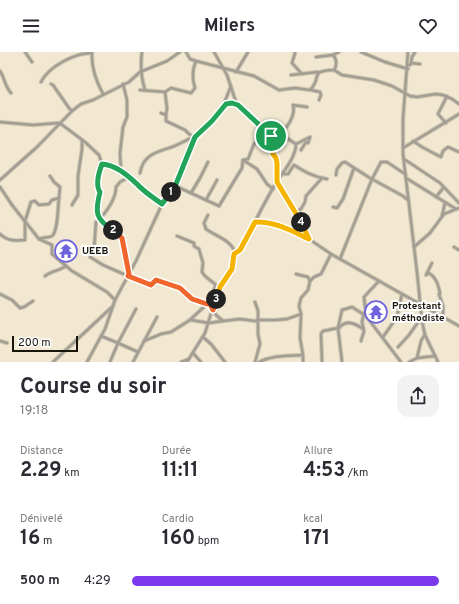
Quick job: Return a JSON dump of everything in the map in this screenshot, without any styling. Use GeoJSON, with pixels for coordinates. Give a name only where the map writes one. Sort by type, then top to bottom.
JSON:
{"type":"FeatureCollection","features":[{"type":"Feature","properties":{"kind":"street"},"geometry":{"type":"LineString","coordinates":[[25,52],[32,62]]}},
{"type":"Feature","properties":{"kind":"street"},"geometry":{"type":"LineString","coordinates":[[142,52],[140,72],[143,78],[145,90]]}},
{"type":"Feature","properties":{"kind":"street"},"geometry":{"type":"LineString","coordinates":[[0,180],[81,104],[129,82],[140,72],[167,61],[180,52]]}},
{"type":"Feature","properties":{"kind":"street"},"geometry":{"type":"LineString","coordinates":[[186,52],[190,59],[260,78],[279,90],[295,88],[320,92],[320,100]]}},
{"type":"Feature","properties":{"kind":"street"},"geometry":{"type":"LineString","coordinates":[[214,52],[223,68],[238,105],[271,136],[273,142],[273,154],[277,163],[277,182],[309,239]]}},
{"type":"Feature","properties":{"kind":"street"},"geometry":{"type":"LineString","coordinates":[[236,72],[248,52]]}},
{"type":"Feature","properties":{"kind":"street"},"geometry":{"type":"LineString","coordinates":[[316,57],[333,55],[339,52]]}},
{"type":"Feature","properties":{"kind":"street"},"geometry":{"type":"LineString","coordinates":[[361,52],[385,62],[408,69]]}},
{"type":"Feature","properties":{"kind":"street"},"geometry":{"type":"LineString","coordinates":[[408,52],[403,149],[405,176],[421,318],[425,334],[438,362]]}},
{"type":"Feature","properties":{"kind":"street"},"geometry":{"type":"LineString","coordinates":[[408,66],[410,66],[415,52]]}},
{"type":"Feature","properties":{"kind":"street"},"geometry":{"type":"LineString","coordinates":[[42,82],[53,67],[81,53],[92,53],[93,71],[103,94]]}},
{"type":"Feature","properties":{"kind":"street"},"geometry":{"type":"LineString","coordinates":[[295,53],[292,63],[302,75]]}},
{"type":"Feature","properties":{"kind":"street"},"geometry":{"type":"LineString","coordinates":[[333,55],[336,59],[334,70]]}},
{"type":"Feature","properties":{"kind":"street"},"geometry":{"type":"LineString","coordinates":[[140,90],[165,92],[171,88],[191,93],[195,88],[192,79],[193,67],[196,61]]}},
{"type":"Feature","properties":{"kind":"street"},"geometry":{"type":"LineString","coordinates":[[411,63],[420,64]]}},
{"type":"Feature","properties":{"kind":"street"},"geometry":{"type":"LineString","coordinates":[[291,75],[302,75],[334,70],[342,75],[374,80],[392,86],[414,97],[436,94],[447,96],[459,104]]}},
{"type":"Feature","properties":{"kind":"street"},"geometry":{"type":"LineString","coordinates":[[0,71],[3,75],[4,83],[11,93]]}},
{"type":"Feature","properties":{"kind":"street"},"geometry":{"type":"LineString","coordinates":[[310,90],[314,85],[319,72]]}},
{"type":"Feature","properties":{"kind":"street"},"geometry":{"type":"LineString","coordinates":[[51,84],[72,112]]}},
{"type":"Feature","properties":{"kind":"street"},"geometry":{"type":"LineString","coordinates":[[121,171],[120,153],[123,127],[127,117],[123,84]]}},
{"type":"Feature","properties":{"kind":"street"},"geometry":{"type":"LineString","coordinates":[[221,109],[231,86]]}},
{"type":"Feature","properties":{"kind":"street"},"geometry":{"type":"LineString","coordinates":[[165,92],[166,121],[185,130],[195,137]]}},
{"type":"Feature","properties":{"kind":"street"},"geometry":{"type":"LineString","coordinates":[[446,123],[438,114],[447,96]]}},
{"type":"Feature","properties":{"kind":"street"},"geometry":{"type":"LineString","coordinates":[[140,173],[141,165],[151,155],[195,137],[212,121],[226,104],[229,103],[238,105]]}},
{"type":"Feature","properties":{"kind":"street"},"geometry":{"type":"LineString","coordinates":[[273,149],[280,135],[292,118],[294,109],[293,105],[308,107]]}},
{"type":"Feature","properties":{"kind":"street"},"geometry":{"type":"LineString","coordinates":[[161,113],[166,115]]}},
{"type":"Feature","properties":{"kind":"street"},"geometry":{"type":"LineString","coordinates":[[403,149],[413,141],[459,114]]}},
{"type":"Feature","properties":{"kind":"street"},"geometry":{"type":"LineString","coordinates":[[0,122],[33,125],[58,123],[82,140],[99,155],[102,164],[98,174],[98,189],[100,192],[97,214],[99,220],[122,238],[129,275]]}},
{"type":"Feature","properties":{"kind":"street"},"geometry":{"type":"LineString","coordinates":[[272,128],[280,135],[285,136],[296,144]]}},
{"type":"Feature","properties":{"kind":"street"},"geometry":{"type":"LineString","coordinates":[[243,160],[248,159],[254,144],[260,139],[263,133]]}},
{"type":"Feature","properties":{"kind":"street"},"geometry":{"type":"LineString","coordinates":[[87,362],[101,336],[115,300],[129,275],[162,204],[176,184],[195,137]]}},
{"type":"Feature","properties":{"kind":"street"},"geometry":{"type":"LineString","coordinates":[[296,144],[310,137],[308,143],[306,142],[301,150]]}},
{"type":"Feature","properties":{"kind":"street"},"geometry":{"type":"LineString","coordinates":[[72,205],[78,196],[78,176],[82,140]]}},
{"type":"Feature","properties":{"kind":"street"},"geometry":{"type":"LineString","coordinates":[[413,141],[441,157],[443,151],[448,147],[459,152]]}},
{"type":"Feature","properties":{"kind":"street"},"geometry":{"type":"LineString","coordinates":[[235,253],[240,250],[273,189],[293,157],[296,144]]}},
{"type":"Feature","properties":{"kind":"street"},"geometry":{"type":"LineString","coordinates":[[404,159],[422,170],[444,187],[459,203]]}},
{"type":"Feature","properties":{"kind":"street"},"geometry":{"type":"LineString","coordinates":[[176,184],[180,188],[219,206],[242,168],[243,160]]}},
{"type":"Feature","properties":{"kind":"street"},"geometry":{"type":"LineString","coordinates":[[243,160],[257,169],[267,184],[273,189]]}},
{"type":"Feature","properties":{"kind":"street"},"geometry":{"type":"LineString","coordinates":[[191,193],[208,162]]}},
{"type":"Feature","properties":{"kind":"street"},"geometry":{"type":"LineString","coordinates":[[336,175],[337,169],[343,162],[408,200]]}},
{"type":"Feature","properties":{"kind":"street"},"geometry":{"type":"LineString","coordinates":[[340,259],[372,180],[382,162],[385,162],[436,197],[458,209]]}},
{"type":"Feature","properties":{"kind":"street"},"geometry":{"type":"LineString","coordinates":[[102,164],[112,166],[121,171],[162,204]]}},
{"type":"Feature","properties":{"kind":"street"},"geometry":{"type":"LineString","coordinates":[[283,174],[288,174],[294,165],[305,172],[327,179]]}},
{"type":"Feature","properties":{"kind":"street"},"geometry":{"type":"LineString","coordinates":[[333,208],[337,208],[343,199],[354,168]]}},
{"type":"Feature","properties":{"kind":"street"},"geometry":{"type":"LineString","coordinates":[[39,239],[53,234],[56,224],[60,187],[50,176]]}},
{"type":"Feature","properties":{"kind":"street"},"geometry":{"type":"LineString","coordinates":[[129,177],[120,182],[116,187],[116,193],[99,220],[96,222],[94,249],[90,257],[103,265],[141,280],[147,284],[151,285],[156,280],[180,288],[192,299],[208,303],[218,318],[223,321]]}},
{"type":"Feature","properties":{"kind":"street"},"geometry":{"type":"LineString","coordinates":[[295,212],[301,209],[305,202],[306,196],[322,178]]}},
{"type":"Feature","properties":{"kind":"street"},"geometry":{"type":"LineString","coordinates":[[206,200],[217,180]]}},
{"type":"Feature","properties":{"kind":"street"},"geometry":{"type":"LineString","coordinates":[[0,187],[12,205],[39,239],[52,246],[52,254],[66,266],[107,292],[115,300]]}},
{"type":"Feature","properties":{"kind":"street"},"geometry":{"type":"LineString","coordinates":[[436,197],[444,187]]}},
{"type":"Feature","properties":{"kind":"street"},"geometry":{"type":"LineString","coordinates":[[0,234],[11,241],[24,240],[25,221],[31,202],[35,202],[39,205],[45,205],[59,198]]}},
{"type":"Feature","properties":{"kind":"street"},"geometry":{"type":"LineString","coordinates":[[442,217],[445,202]]}},
{"type":"Feature","properties":{"kind":"street"},"geometry":{"type":"LineString","coordinates":[[414,247],[430,232],[442,217],[448,212],[458,209]]}},
{"type":"Feature","properties":{"kind":"street"},"geometry":{"type":"LineString","coordinates":[[181,362],[188,361],[203,337],[220,287],[232,269],[235,253],[227,241],[206,228],[204,223],[208,215]]}},
{"type":"Feature","properties":{"kind":"street"},"geometry":{"type":"LineString","coordinates":[[255,222],[275,224],[309,239],[331,254],[459,326]]}},
{"type":"Feature","properties":{"kind":"street"},"geometry":{"type":"LineString","coordinates":[[144,341],[161,334],[171,332],[190,320],[208,303],[216,285],[202,272],[203,263],[199,249],[194,246],[194,243],[177,236]]}},
{"type":"Feature","properties":{"kind":"street"},"geometry":{"type":"LineString","coordinates":[[454,247],[459,250]]}},
{"type":"Feature","properties":{"kind":"street"},"geometry":{"type":"LineString","coordinates":[[303,362],[300,338],[300,300],[308,290],[310,281],[314,277],[321,274],[331,254]]}},
{"type":"Feature","properties":{"kind":"street"},"geometry":{"type":"LineString","coordinates":[[432,264],[426,274],[432,274],[438,284],[443,316]]}},
{"type":"Feature","properties":{"kind":"street"},"geometry":{"type":"LineString","coordinates":[[45,276],[61,270],[66,266]]}},
{"type":"Feature","properties":{"kind":"street"},"geometry":{"type":"LineString","coordinates":[[296,274],[314,277]]}},
{"type":"Feature","properties":{"kind":"street"},"geometry":{"type":"LineString","coordinates":[[308,277],[310,281]]}},
{"type":"Feature","properties":{"kind":"street"},"geometry":{"type":"LineString","coordinates":[[361,341],[364,331],[362,322],[365,314],[364,297],[380,281]]}},
{"type":"Feature","properties":{"kind":"street"},"geometry":{"type":"LineString","coordinates":[[0,294],[12,300],[20,308],[33,302]]}},
{"type":"Feature","properties":{"kind":"street"},"geometry":{"type":"LineString","coordinates":[[383,338],[397,317],[402,294]]}},
{"type":"Feature","properties":{"kind":"street"},"geometry":{"type":"LineString","coordinates":[[255,362],[260,344],[256,302]]}},
{"type":"Feature","properties":{"kind":"street"},"geometry":{"type":"LineString","coordinates":[[53,362],[113,306]]}},
{"type":"Feature","properties":{"kind":"street"},"geometry":{"type":"LineString","coordinates":[[342,362],[338,328],[343,310],[352,307],[365,314],[401,362]]}},
{"type":"Feature","properties":{"kind":"street"},"geometry":{"type":"LineString","coordinates":[[110,362],[136,309]]}},
{"type":"Feature","properties":{"kind":"street"},"geometry":{"type":"LineString","coordinates":[[190,320],[209,323],[240,319],[257,322],[287,319],[301,314]]}},
{"type":"Feature","properties":{"kind":"street"},"geometry":{"type":"LineString","coordinates":[[133,362],[157,318]]}},
{"type":"Feature","properties":{"kind":"street"},"geometry":{"type":"LineString","coordinates":[[398,347],[421,318]]}},
{"type":"Feature","properties":{"kind":"street"},"geometry":{"type":"LineString","coordinates":[[322,362],[321,334],[323,331],[338,328],[347,322],[363,329]]}},
{"type":"Feature","properties":{"kind":"street"},"geometry":{"type":"LineString","coordinates":[[417,358],[421,341],[425,334]]}},
{"type":"Feature","properties":{"kind":"street"},"geometry":{"type":"LineString","coordinates":[[101,336],[138,352]]}},
{"type":"Feature","properties":{"kind":"street"},"geometry":{"type":"LineString","coordinates":[[203,337],[225,362]]}},
{"type":"Feature","properties":{"kind":"street"},"geometry":{"type":"LineString","coordinates":[[0,341],[7,343]]}},
{"type":"Feature","properties":{"kind":"street"},"geometry":{"type":"LineString","coordinates":[[193,353],[201,362]]}},
{"type":"Feature","properties":{"kind":"street"},"geometry":{"type":"LineString","coordinates":[[257,357],[260,362],[282,356],[303,355]]}},
{"type":"Feature","properties":{"kind":"street"},"geometry":{"type":"LineString","coordinates":[[409,362],[417,358],[435,356]]}},
{"type":"Feature","properties":{"kind":"place","name":"UEEB"},"geometry":{"type":"Point","coordinates":[66,251]}},
{"type":"Feature","properties":{"kind":"place","name":"Protestant méthodiste"},"geometry":{"type":"Point","coordinates":[376,312]}},
{"type":"Feature","properties":{"kind":"route"},"geometry":{"type":"LineString","coordinates":[[232,103],[238,105],[271,136],[274,146],[272,152],[277,163],[277,182],[304,227],[309,239],[269,222],[255,222],[243,246],[239,252],[234,254],[233,267],[218,291],[213,310],[209,302],[207,304],[196,299],[192,299],[180,288],[156,280],[151,285],[128,276],[129,274],[122,238],[99,220],[97,214],[100,192],[98,189],[98,174],[102,164],[108,164],[127,175],[138,186],[162,204],[176,184],[195,137],[218,115],[226,104],[232,103]]}}]}
